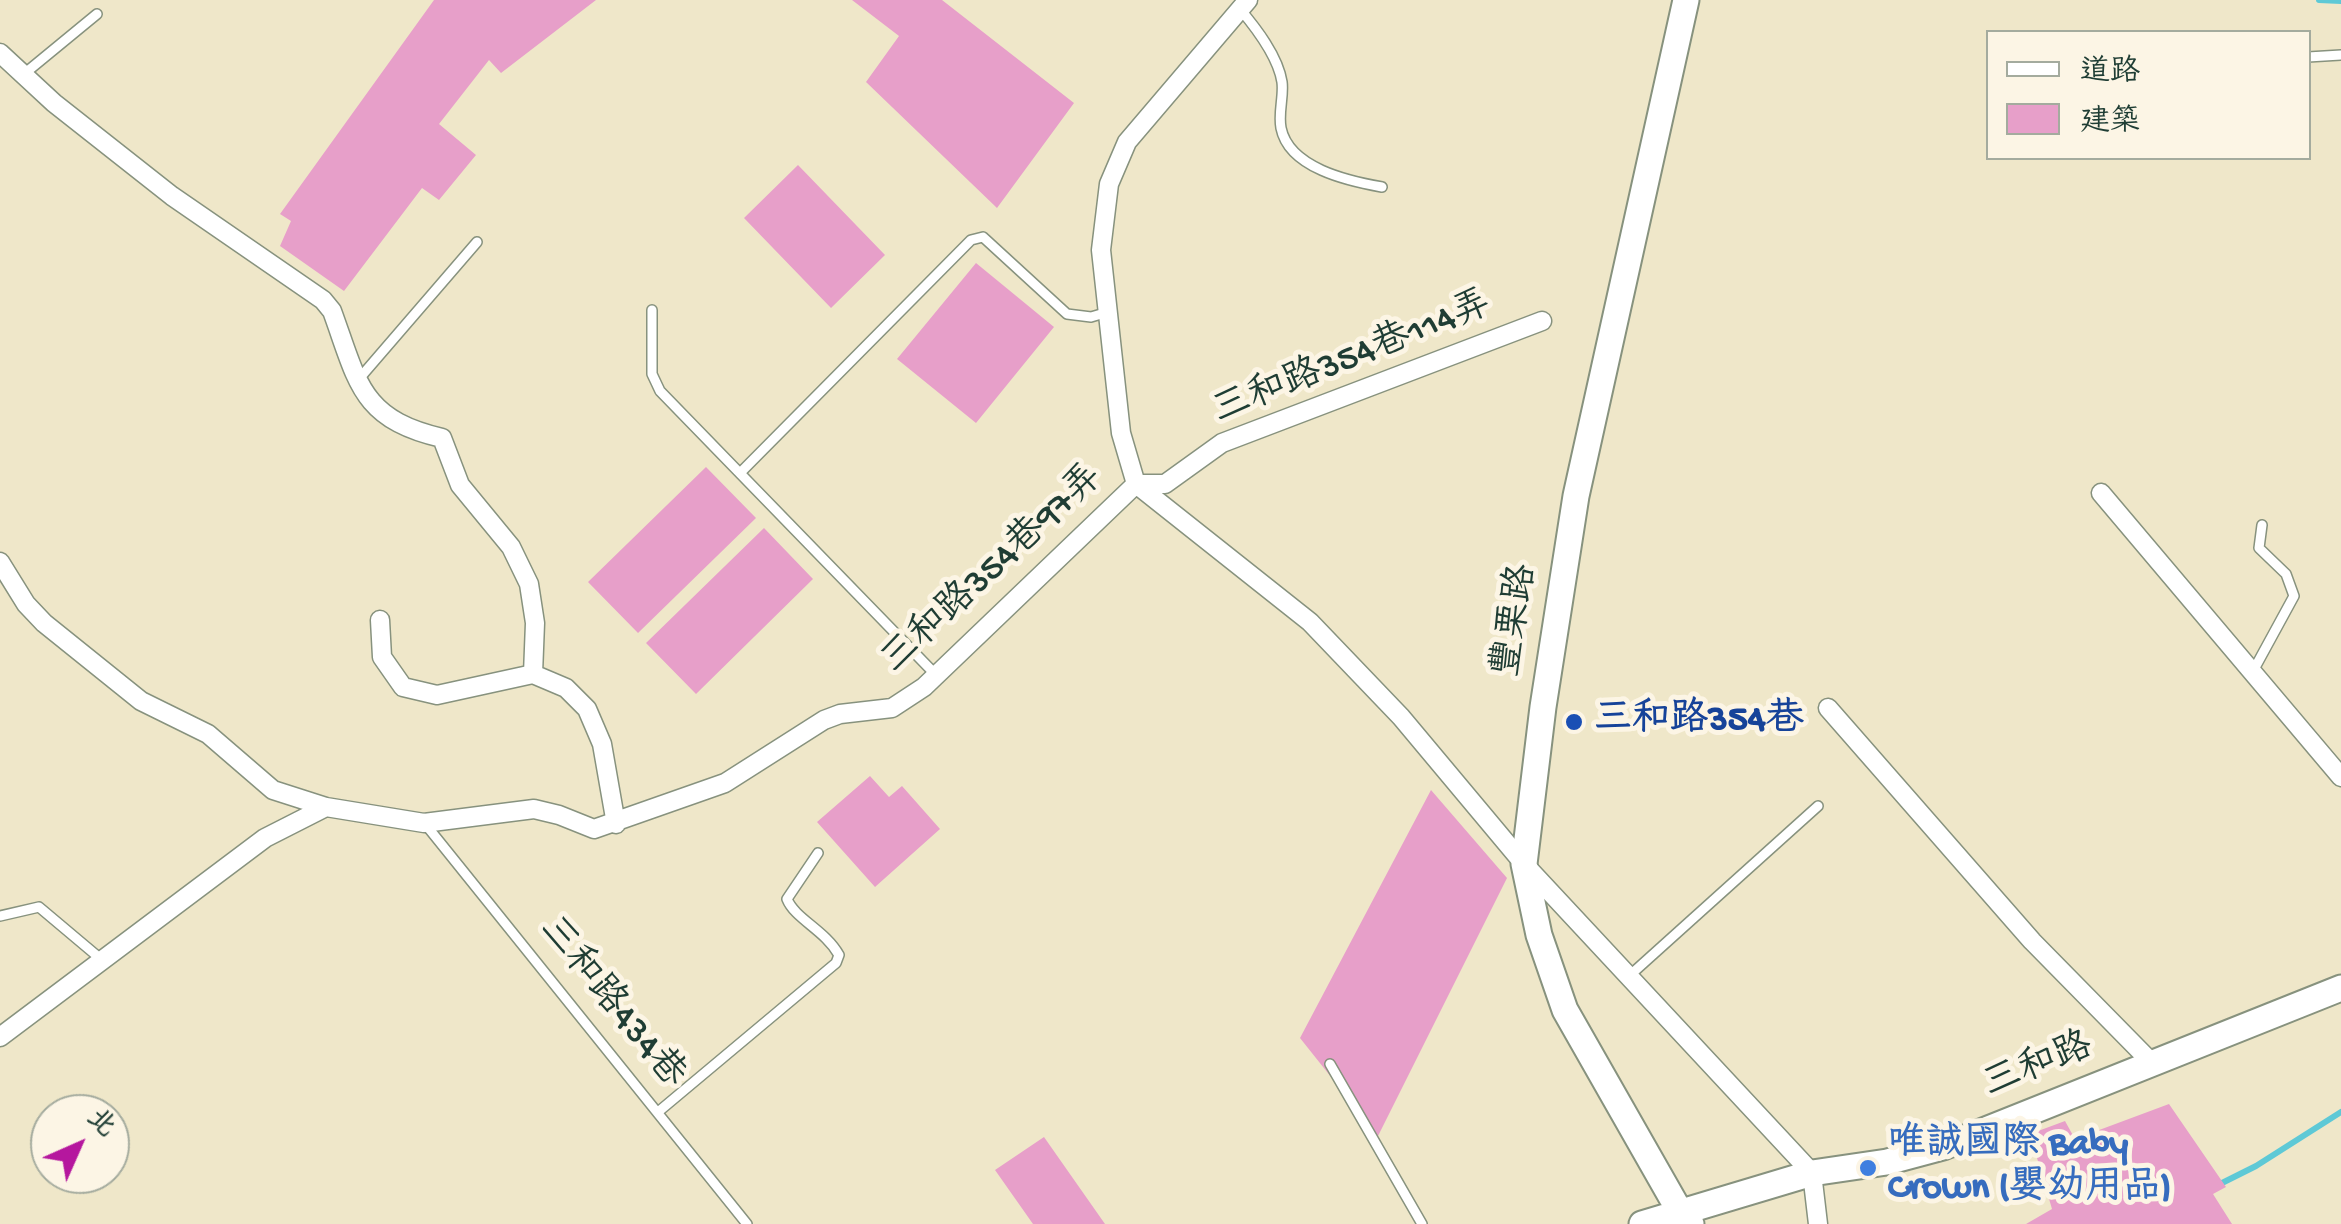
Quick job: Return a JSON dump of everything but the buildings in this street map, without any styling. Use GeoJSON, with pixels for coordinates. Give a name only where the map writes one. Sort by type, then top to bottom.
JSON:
{"type":"FeatureCollection","features":[{"type":"Feature","properties":{"kind":"street","name":"豐栗路"},"geometry":{"type":"LineString","coordinates":[[1686,0],[1576,496],[1543,707],[1524,864],[1538,935],[1565,1010],[1686,1218]]}},
{"type":"Feature","properties":{"kind":"street"},"geometry":{"type":"LineString","coordinates":[[1244,4],[1126,142],[1109,184],[1101,250],[1121,433],[1136,484],[1310,622],[1401,717],[1524,864],[1812,1172],[1818,1224]]}},
{"type":"Feature","properties":{"kind":"street"},"geometry":{"type":"LineString","coordinates":[[0,54],[172,196],[323,300],[332,311],[358,380],[384,416],[442,438],[460,485],[511,548],[528,584],[535,622],[533,674]]}},
{"type":"Feature","properties":{"kind":"street","name":"三和路354巷114弄"},"geometry":{"type":"LineString","coordinates":[[1136,484],[1165,484],[1222,442],[1542,321]]}},
{"type":"Feature","properties":{"kind":"street","name":"三和路354巷97弄"},"geometry":{"type":"LineString","coordinates":[[0,562],[26,604],[44,623],[141,702],[208,734],[272,790],[326,806],[424,823],[534,809],[594,829],[725,783],[824,720],[840,714],[892,708],[937,676],[1136,484]]}},
{"type":"Feature","properties":{"kind":"street"},"geometry":{"type":"LineString","coordinates":[[2100,493],[2341,776]]}},
{"type":"Feature","properties":{"kind":"street"},"geometry":{"type":"LineString","coordinates":[[380,620],[382,657],[403,687],[438,695],[533,674],[566,688],[588,709],[602,744],[616,824]]}},
{"type":"Feature","properties":{"kind":"street"},"geometry":{"type":"LineString","coordinates":[[1828,708],[2032,940],[2152,1063]]}},
{"type":"Feature","properties":{"kind":"street"},"geometry":{"type":"LineString","coordinates":[[0,1037],[265,838],[326,806]]}},
{"type":"Feature","properties":{"kind":"street","name":"三和路"},"geometry":{"type":"LineString","coordinates":[[1642,1224],[1686,1218],[1812,1172],[1887,1162],[1943,1147],[2341,988]]}},
{"type":"Feature","properties":{"kind":"lane"},"geometry":{"type":"LineString","coordinates":[[1244,4],[1282,78],[1281,130],[1300,158],[1339,179],[1382,187]]}},
{"type":"Feature","properties":{"kind":"lane"},"geometry":{"type":"LineString","coordinates":[[22,76],[97,14]]}},
{"type":"Feature","properties":{"kind":"lane"},"geometry":{"type":"LineString","coordinates":[[2311,57],[2341,56]]}},
{"type":"Feature","properties":{"kind":"lane"},"geometry":{"type":"LineString","coordinates":[[740,472],[971,240],[982,237],[1068,314],[1090,318],[1108,312]]}},
{"type":"Feature","properties":{"kind":"lane"},"geometry":{"type":"LineString","coordinates":[[358,380],[478,242]]}},
{"type":"Feature","properties":{"kind":"lane"},"geometry":{"type":"LineString","coordinates":[[652,310],[652,374],[660,391],[937,676]]}},
{"type":"Feature","properties":{"kind":"lane"},"geometry":{"type":"LineString","coordinates":[[2252,673],[2294,596],[2286,574],[2258,548],[2262,526]]}},
{"type":"Feature","properties":{"kind":"lane"},"geometry":{"type":"LineString","coordinates":[[1628,977],[1818,806]]}},
{"type":"Feature","properties":{"kind":"lane","name":"三和路434巷"},"geometry":{"type":"LineString","coordinates":[[424,823],[747,1224]]}},
{"type":"Feature","properties":{"kind":"lane"},"geometry":{"type":"LineString","coordinates":[[658,1112],[836,964],[840,955],[829,937],[790,908],[787,899],[818,854]]}},
{"type":"Feature","properties":{"kind":"lane"},"geometry":{"type":"LineString","coordinates":[[0,916],[39,908],[102,960]]}},
{"type":"Feature","properties":{"kind":"lane"},"geometry":{"type":"LineString","coordinates":[[1330,1064],[1422,1224]]}},
{"type":"Feature","properties":{"kind":"waterway"},"geometry":{"type":"LineString","coordinates":[[2319,0],[2341,1]]}},
{"type":"Feature","properties":{"kind":"waterway"},"geometry":{"type":"LineString","coordinates":[[2218,1185],[2256,1166],[2341,1112]]}},
{"type":"Feature","properties":{"kind":"place","name":"三和路354巷"},"geometry":{"type":"Point","coordinates":[1574,722]}},
{"type":"Feature","properties":{"kind":"place","name":"唯誠國際 Baby Crown (嬰幼用品)"},"geometry":{"type":"Point","coordinates":[1868,1168]}}]}
